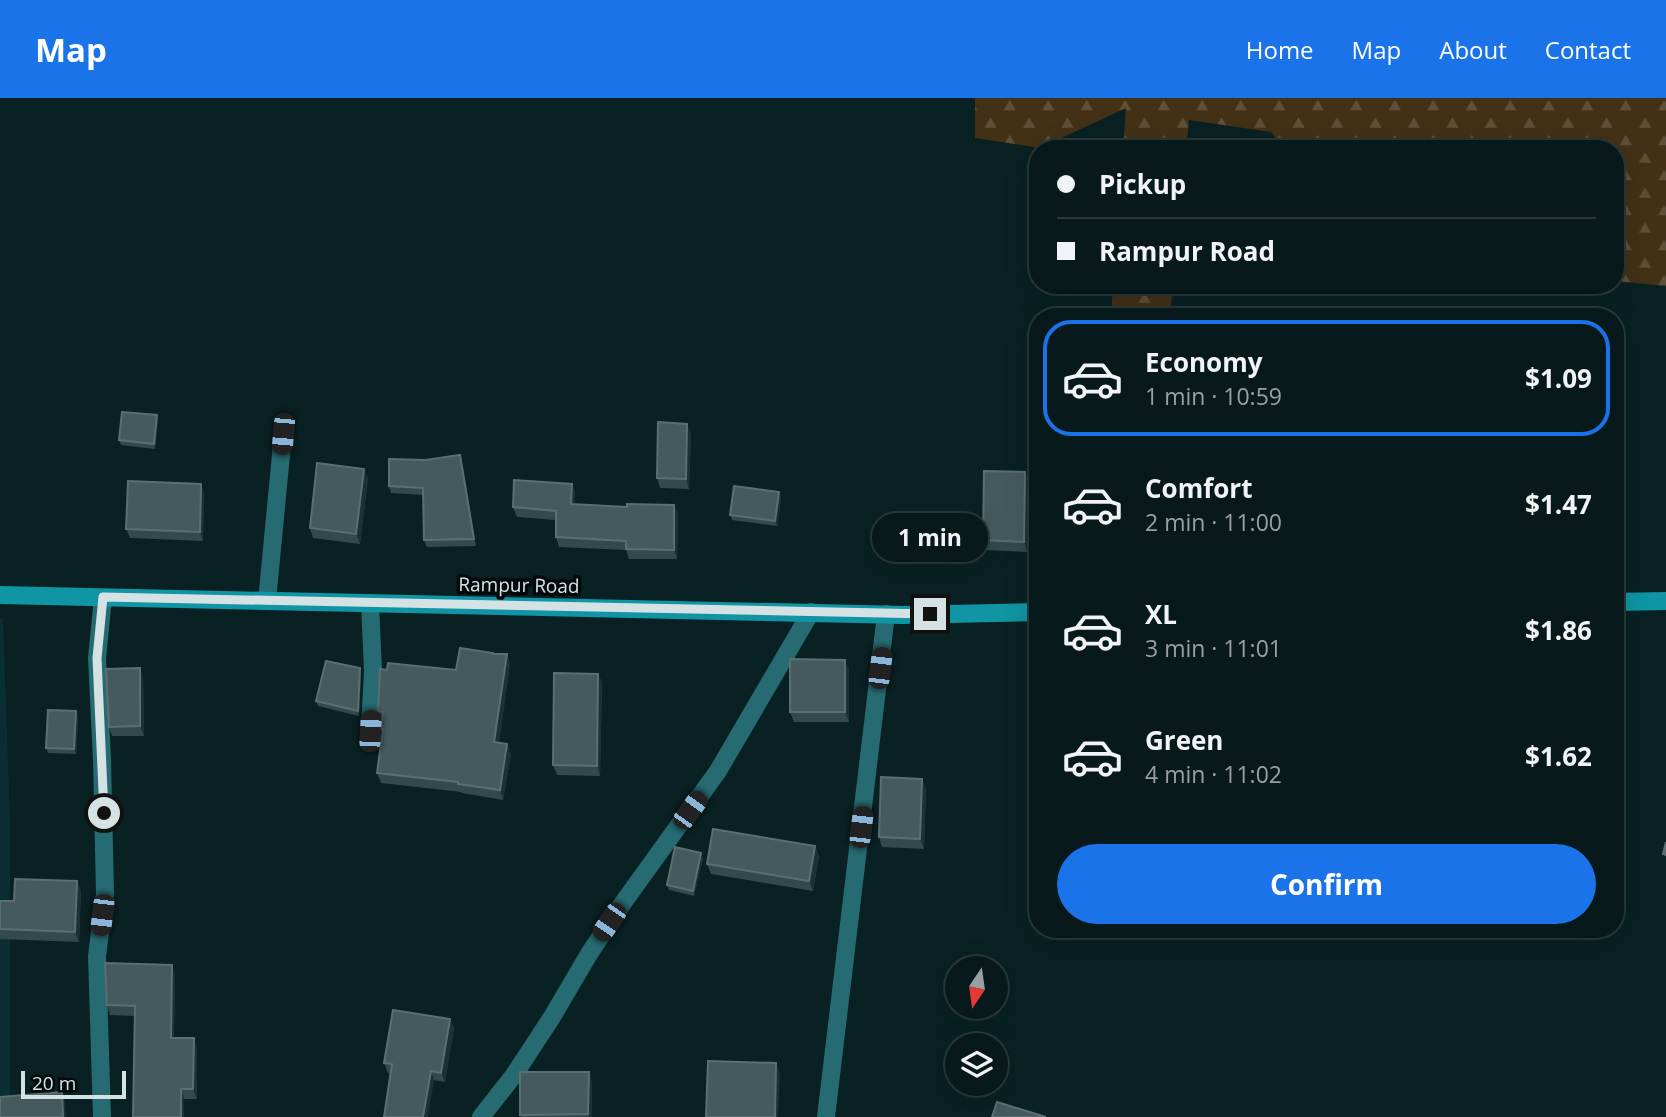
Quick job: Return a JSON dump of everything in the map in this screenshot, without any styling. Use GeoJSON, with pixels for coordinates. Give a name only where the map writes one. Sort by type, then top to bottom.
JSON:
{"type":"FeatureCollection","features":[{"type":"Feature","properties":{"kind":"main road","name":"Rampur Road"},"geometry":{"type":"LineString","coordinates":[[0,595],[886,614],[1029,612]]}},
{"type":"Feature","properties":{"kind":"main road"},"geometry":{"type":"LineString","coordinates":[[1624,602],[1666,601]]}},
{"type":"Feature","properties":{"kind":"street"},"geometry":{"type":"LineString","coordinates":[[267,601],[283,434]]}},
{"type":"Feature","properties":{"kind":"street"},"geometry":{"type":"LineString","coordinates":[[102,1117],[97,956],[105,894],[103,759],[97,658],[103,597]]}},
{"type":"Feature","properties":{"kind":"street"},"geometry":{"type":"LineString","coordinates":[[370,603],[373,671],[370,731]]}},
{"type":"Feature","properties":{"kind":"street"},"geometry":{"type":"LineString","coordinates":[[481,1117],[520,1066],[620,907],[719,771],[811,612]]}},
{"type":"Feature","properties":{"kind":"street"},"geometry":{"type":"LineString","coordinates":[[826,1117],[886,614]]}},
{"type":"Feature","properties":{"kind":"shaded area"},"geometry":{"type":"Polygon","coordinates":[[[0,619],[3,619],[10,821],[10,1117],[0,1117],[0,619]]]}},
{"type":"Feature","properties":{"kind":"green space"},"geometry":{"type":"Polygon","coordinates":[[[975,98],[1666,98],[1666,286],[1624,282],[1624,140],[1277,140],[1271,132],[1189,120],[1187,140],[1124,140],[1126,108],[1057,140],[1029,140],[1029,146],[975,138],[975,98]]]}},
{"type":"Feature","properties":{"kind":"green space"},"geometry":{"type":"Polygon","coordinates":[[[1112,294],[1172,294],[1171,308],[1112,308],[1112,294]]]}},
{"type":"Feature","properties":{"kind":"building"},"geometry":{"type":"Polygon","coordinates":[[[122,412],[157,415],[154,444],[119,440],[122,412]]]}},
{"type":"Feature","properties":{"kind":"building"},"geometry":{"type":"Polygon","coordinates":[[[658,422],[687,424],[686,479],[657,478],[658,422]]]}},
{"type":"Feature","properties":{"kind":"building"},"geometry":{"type":"Polygon","coordinates":[[[460,455],[474,539],[424,540],[423,488],[389,486],[389,459],[426,460],[460,455]]]}},
{"type":"Feature","properties":{"kind":"building"},"geometry":{"type":"Polygon","coordinates":[[[317,463],[364,469],[356,534],[310,528],[317,463]]]}},
{"type":"Feature","properties":{"kind":"building"},"geometry":{"type":"Polygon","coordinates":[[[984,471],[1025,472],[1024,542],[983,540],[984,471]]]}},
{"type":"Feature","properties":{"kind":"building"},"geometry":{"type":"Polygon","coordinates":[[[514,480],[572,484],[571,504],[627,507],[627,504],[674,505],[674,550],[626,549],[626,541],[556,537],[556,511],[513,507],[514,480]]]}},
{"type":"Feature","properties":{"kind":"building"},"geometry":{"type":"Polygon","coordinates":[[[128,481],[201,484],[200,532],[126,529],[128,481]]]}},
{"type":"Feature","properties":{"kind":"building"},"geometry":{"type":"Polygon","coordinates":[[[734,486],[779,492],[775,521],[730,515],[734,486]]]}},
{"type":"Feature","properties":{"kind":"building"},"geometry":{"type":"Polygon","coordinates":[[[460,648],[507,654],[494,742],[507,744],[500,790],[458,782],[377,773],[383,729],[383,712],[378,711],[380,669],[387,670],[388,663],[456,670],[460,648]]]}},
{"type":"Feature","properties":{"kind":"building"},"geometry":{"type":"Polygon","coordinates":[[[790,659],[845,660],[845,712],[790,712],[790,659]]]}},
{"type":"Feature","properties":{"kind":"building"},"geometry":{"type":"Polygon","coordinates":[[[326,661],[360,668],[358,711],[316,701],[326,661]]]}},
{"type":"Feature","properties":{"kind":"building"},"geometry":{"type":"Polygon","coordinates":[[[140,668],[140,726],[109,727],[106,669],[140,668]]]}},
{"type":"Feature","properties":{"kind":"building"},"geometry":{"type":"Polygon","coordinates":[[[554,673],[598,674],[597,766],[553,765],[554,673]]]}},
{"type":"Feature","properties":{"kind":"building"},"geometry":{"type":"Polygon","coordinates":[[[48,710],[76,711],[74,749],[46,748],[48,710]]]}},
{"type":"Feature","properties":{"kind":"building"},"geometry":{"type":"Polygon","coordinates":[[[881,777],[922,779],[920,839],[879,837],[881,777]]]}},
{"type":"Feature","properties":{"kind":"building"},"geometry":{"type":"Polygon","coordinates":[[[713,829],[815,846],[809,881],[707,864],[713,829]]]}},
{"type":"Feature","properties":{"kind":"building"},"geometry":{"type":"Polygon","coordinates":[[[675,847],[701,853],[693,891],[667,885],[675,847]]]}},
{"type":"Feature","properties":{"kind":"building"},"geometry":{"type":"Polygon","coordinates":[[[15,879],[77,881],[75,932],[0,929],[0,901],[14,901],[15,879]]]}},
{"type":"Feature","properties":{"kind":"building"},"geometry":{"type":"Polygon","coordinates":[[[105,963],[172,965],[171,1038],[194,1038],[193,1089],[181,1089],[181,1117],[133,1117],[135,1006],[107,1005],[105,963]]]}},
{"type":"Feature","properties":{"kind":"building"},"geometry":{"type":"Polygon","coordinates":[[[393,1010],[450,1019],[441,1073],[431,1071],[423,1117],[384,1117],[392,1064],[384,1063],[393,1010]]]}},
{"type":"Feature","properties":{"kind":"building"},"geometry":{"type":"Polygon","coordinates":[[[708,1061],[776,1063],[775,1117],[706,1117],[708,1061]]]}},
{"type":"Feature","properties":{"kind":"building"},"geometry":{"type":"Polygon","coordinates":[[[520,1072],[589,1072],[588,1114],[520,1115],[520,1072]]]}},
{"type":"Feature","properties":{"kind":"building"},"geometry":{"type":"Polygon","coordinates":[[[62,1092],[63,1117],[0,1117],[0,1097],[62,1092]]]}},
{"type":"Feature","properties":{"kind":"building"},"geometry":{"type":"Polygon","coordinates":[[[997,1102],[1046,1117],[992,1117],[997,1102]]]}},
{"type":"Feature","properties":{"kind":"route"},"geometry":{"type":"LineString","coordinates":[[104,813],[97,658],[103,597],[930,614]]}}]}
